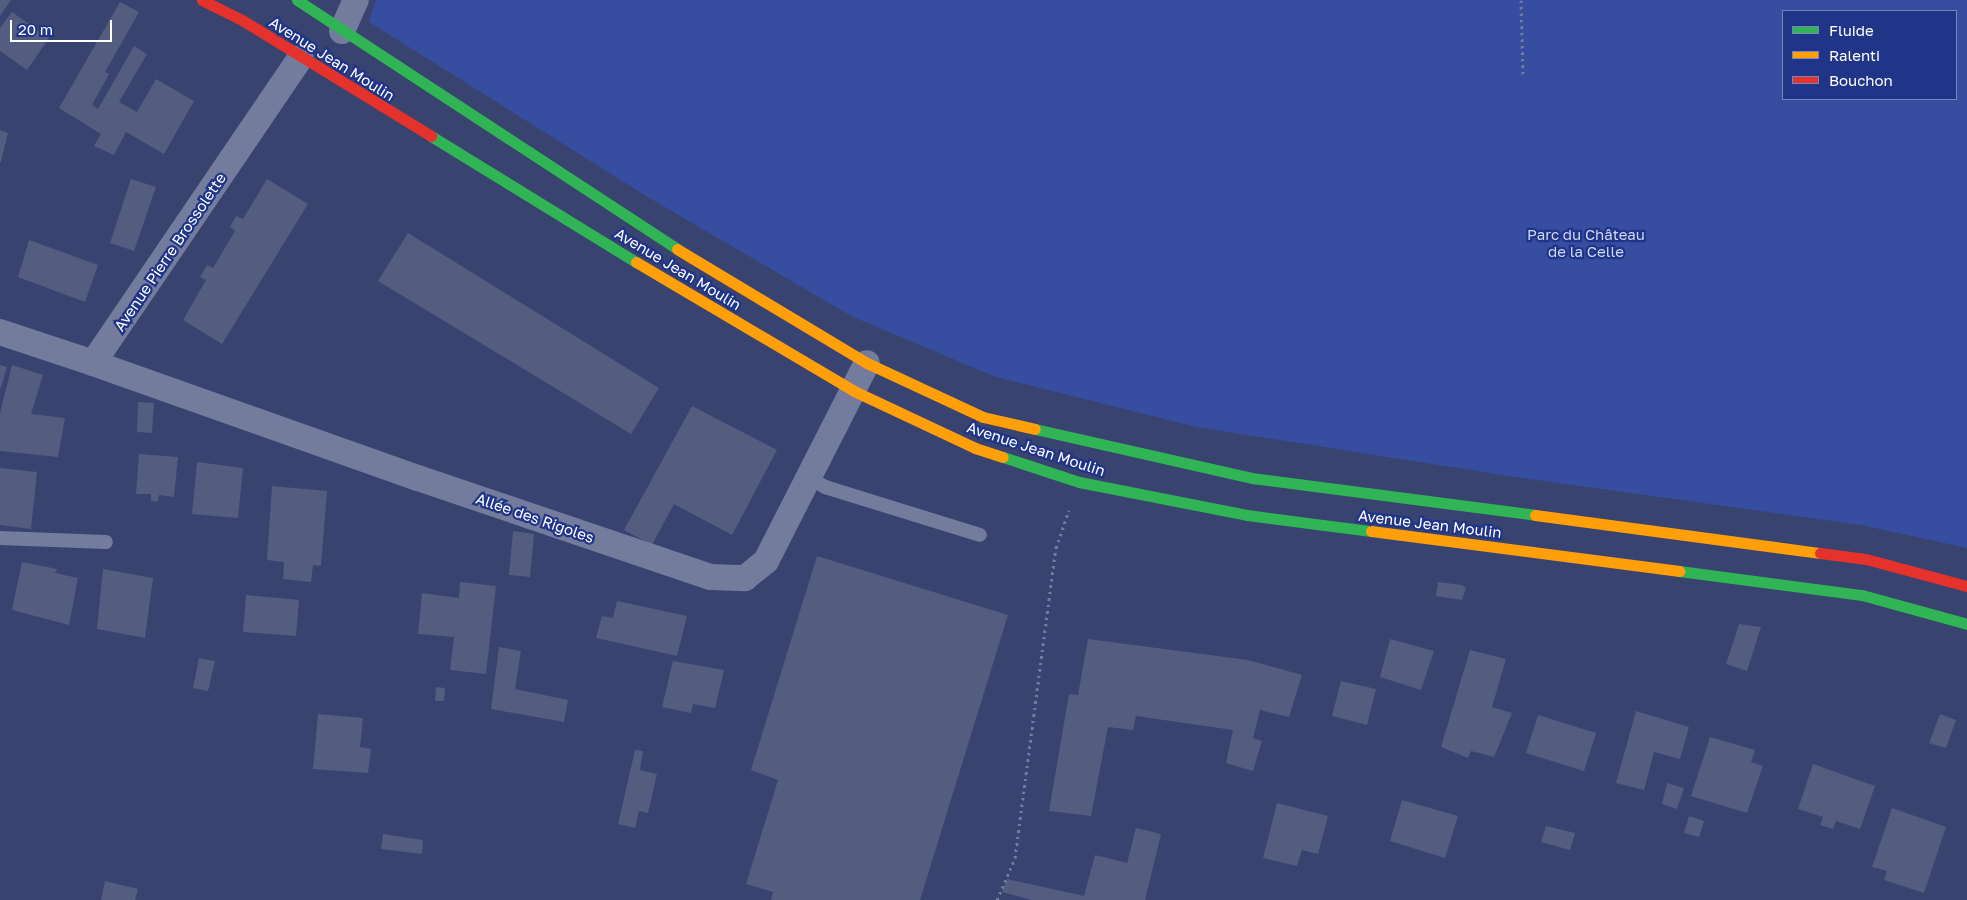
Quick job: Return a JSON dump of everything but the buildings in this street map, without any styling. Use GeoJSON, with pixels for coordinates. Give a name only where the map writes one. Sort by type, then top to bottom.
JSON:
{"type":"FeatureCollection","features":[{"type":"Feature","properties":{"kind":"main road","name":"Avenue Jean Moulin"},"geometry":{"type":"LineString","coordinates":[[202,0],[242,20],[300,58],[854,391],[975,448],[1079,482],[1247,514],[1862,596],[1967,624]]}},
{"type":"Feature","properties":{"kind":"main road","name":"Avenue Jean Moulin"},"geometry":{"type":"LineString","coordinates":[[297,0],[654,235],[867,363],[983,416],[1252,478],[1866,559],[1967,586]]}},
{"type":"Feature","properties":{"kind":"street"},"geometry":{"type":"LineString","coordinates":[[342,31],[356,0]]}},
{"type":"Feature","properties":{"kind":"street","name":"Avenue Pierre Brossolette"},"geometry":{"type":"LineString","coordinates":[[93,362],[300,58]]}},
{"type":"Feature","properties":{"kind":"street"},"geometry":{"type":"LineString","coordinates":[[0,332],[93,362]]}},
{"type":"Feature","properties":{"kind":"street","name":"Allée des Rigoles"},"geometry":{"type":"LineString","coordinates":[[93,362],[418,478],[712,577],[745,578],[766,561],[867,363]]}},
{"type":"Feature","properties":{"kind":"lane"},"geometry":{"type":"LineString","coordinates":[[809,478],[825,487],[980,535]]}},
{"type":"Feature","properties":{"kind":"lane"},"geometry":{"type":"LineString","coordinates":[[0,538],[106,542]]}},
{"type":"Feature","properties":{"kind":"path"},"geometry":{"type":"LineString","coordinates":[[1521,0],[1523,75]]}},
{"type":"Feature","properties":{"kind":"path"},"geometry":{"type":"LineString","coordinates":[[997,900],[1015,858],[1056,548],[1079,482]]}},
{"type":"Feature","properties":{"kind":"green space","name":"Parc du Château de la Celle"},"geometry":{"type":"Polygon","coordinates":[[[376,0],[1967,0],[1967,548],[1861,525],[1508,476],[1196,427],[996,377],[853,317],[646,196],[369,22],[376,0]]]}},
{"type":"Feature","properties":{"kind":"traffic: fast"},"geometry":{"type":"LineString","coordinates":[[297,0],[677,249]]}},
{"type":"Feature","properties":{"kind":"traffic: fast"},"geometry":{"type":"LineString","coordinates":[[431,136],[636,262]]}},
{"type":"Feature","properties":{"kind":"traffic: fast"},"geometry":{"type":"LineString","coordinates":[[1035,429],[1252,478],[1535,515]]}},
{"type":"Feature","properties":{"kind":"traffic: fast"},"geometry":{"type":"LineString","coordinates":[[1003,457],[1079,482],[1247,515],[1371,531]]}},
{"type":"Feature","properties":{"kind":"traffic: fast"},"geometry":{"type":"LineString","coordinates":[[1679,571],[1862,595],[1967,624]]}},
{"type":"Feature","properties":{"kind":"traffic: slow"},"geometry":{"type":"LineString","coordinates":[[677,249],[867,363],[983,417],[1035,429]]}},
{"type":"Feature","properties":{"kind":"traffic: slow"},"geometry":{"type":"LineString","coordinates":[[636,262],[854,391],[975,448],[1003,457]]}},
{"type":"Feature","properties":{"kind":"traffic: slow"},"geometry":{"type":"LineString","coordinates":[[1535,515],[1820,553]]}},
{"type":"Feature","properties":{"kind":"traffic: slow"},"geometry":{"type":"LineString","coordinates":[[1371,531],[1679,571]]}},
{"type":"Feature","properties":{"kind":"traffic: jam"},"geometry":{"type":"LineString","coordinates":[[202,0],[242,20],[431,136]]}},
{"type":"Feature","properties":{"kind":"traffic: jam"},"geometry":{"type":"LineString","coordinates":[[1820,553],[1866,559],[1967,586]]}}]}
